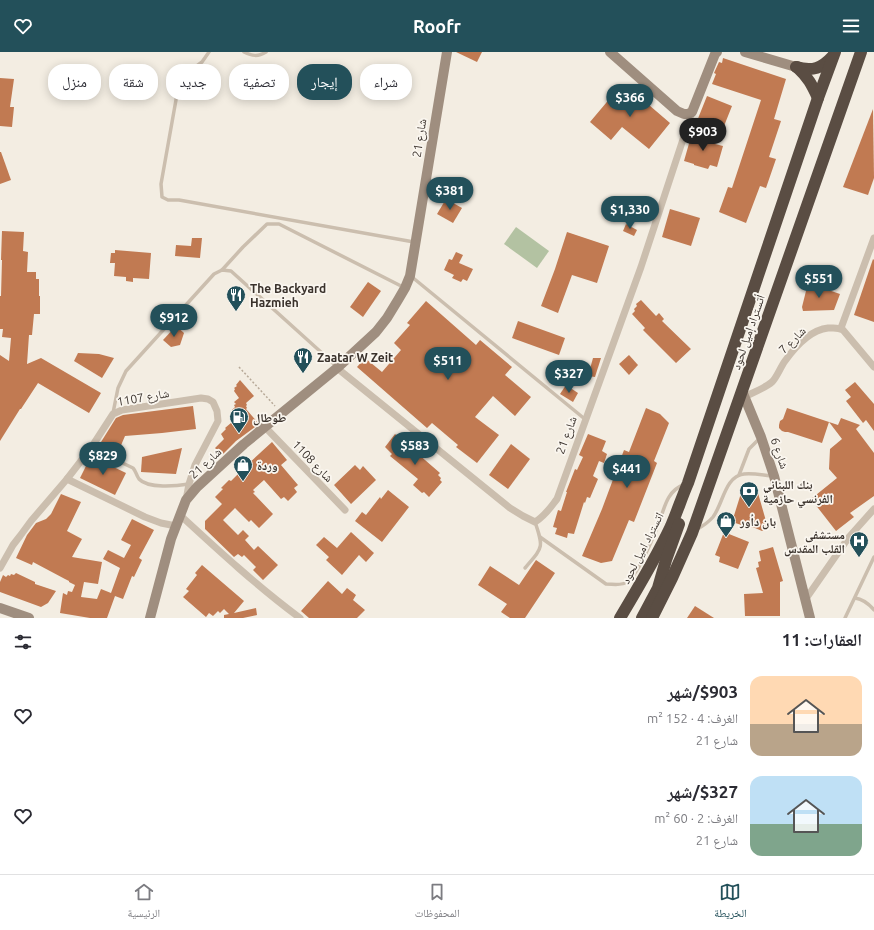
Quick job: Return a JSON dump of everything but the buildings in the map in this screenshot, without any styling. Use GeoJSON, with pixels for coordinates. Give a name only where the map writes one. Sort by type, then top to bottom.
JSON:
{"type":"FeatureCollection","features":[{"type":"Feature","properties":{"kind":"highway","name":"أتستراد إميل لحود"},"geometry":{"type":"LineString","coordinates":[[652,618],[692,533],[743,394],[861,52]]}},
{"type":"Feature","properties":{"kind":"highway"},"geometry":{"type":"LineString","coordinates":[[796,67],[803,69],[814,69],[827,63],[834,53]]}},
{"type":"Feature","properties":{"kind":"highway","name":"أتستراد إميل لحود"},"geometry":{"type":"LineString","coordinates":[[694,467],[834,53]]}},
{"type":"Feature","properties":{"kind":"highway"},"geometry":{"type":"LineString","coordinates":[[796,67],[806,75],[818,98]]}},
{"type":"Feature","properties":{"kind":"highway"},"geometry":{"type":"LineString","coordinates":[[642,618],[658,588],[666,560],[682,516],[694,467]]}},
{"type":"Feature","properties":{"kind":"highway","name":"اتستراد اميل لحود"},"geometry":{"type":"LineString","coordinates":[[620,618],[651,566],[671,525],[694,467]]}},
{"type":"Feature","properties":{"kind":"highway"},"geometry":{"type":"LineString","coordinates":[[634,618],[666,560]]}},
{"type":"Feature","properties":{"kind":"main road","name":"شارع 21"},"geometry":{"type":"LineString","coordinates":[[150,618],[167,552],[186,500],[197,487],[265,427],[337,368],[376,332],[387,318],[405,288],[410,276],[447,52]]}},
{"type":"Feature","properties":{"kind":"main road"},"geometry":{"type":"LineString","coordinates":[[610,52],[677,111],[684,114],[692,112],[709,68],[717,52]]}},
{"type":"Feature","properties":{"kind":"main road"},"geometry":{"type":"LineString","coordinates":[[744,52],[796,67]]}},
{"type":"Feature","properties":{"kind":"main road","name":"شارع 6"},"geometry":{"type":"LineString","coordinates":[[743,394],[761,437],[774,476],[810,618]]}},
{"type":"Feature","properties":{"kind":"main road"},"geometry":{"type":"LineString","coordinates":[[8,613],[29,618]]}},
{"type":"Feature","properties":{"kind":"street","name":"شارع 21"},"geometry":{"type":"LineString","coordinates":[[535,522],[545,515],[557,499],[641,267],[692,112]]}},
{"type":"Feature","properties":{"kind":"street"},"geometry":{"type":"LineString","coordinates":[[874,238],[842,328],[874,367]]}},
{"type":"Feature","properties":{"kind":"street","name":"شارع 7"},"geometry":{"type":"LineString","coordinates":[[743,394],[766,386],[772,382],[785,361],[795,349],[812,334],[825,329],[842,328]]}},
{"type":"Feature","properties":{"kind":"street"},"geometry":{"type":"LineString","coordinates":[[337,368],[510,508],[535,522]]}},
{"type":"Feature","properties":{"kind":"street","name":"شارع 1107"},"geometry":{"type":"LineString","coordinates":[[0,568],[13,545],[91,448],[113,414],[122,410],[201,398],[208,399],[213,402],[217,411],[218,421],[195,465],[186,500]]}},
{"type":"Feature","properties":{"kind":"street","name":"شارع 1108"},"geometry":{"type":"LineString","coordinates":[[265,427],[345,510]]}},
{"type":"Feature","properties":{"kind":"street"},"geometry":{"type":"LineString","coordinates":[[67,479],[145,517],[161,523],[176,526]]}},
{"type":"Feature","properties":{"kind":"street"},"geometry":{"type":"LineString","coordinates":[[805,600],[849,537],[874,509]]}},
{"type":"Feature","properties":{"kind":"street"},"geometry":{"type":"LineString","coordinates":[[180,515],[243,573],[279,603],[300,618]]}},
{"type":"Feature","properties":{"kind":"lane"},"geometry":{"type":"LineString","coordinates":[[208,52],[202,62],[182,77],[179,83],[161,184],[162,196],[168,200],[179,200],[416,242]]}},
{"type":"Feature","properties":{"kind":"lane"},"geometry":{"type":"LineString","coordinates":[[244,52],[257,56],[266,52]]}},
{"type":"Feature","properties":{"kind":"lane"},"geometry":{"type":"LineString","coordinates":[[113,414],[118,388],[126,371],[214,274],[222,270],[267,224],[279,224],[405,288]]}},
{"type":"Feature","properties":{"kind":"lane"},"geometry":{"type":"LineString","coordinates":[[222,270],[231,272],[322,352],[337,368]]}},
{"type":"Feature","properties":{"kind":"lane"},"geometry":{"type":"LineString","coordinates":[[410,276],[586,420]]}},
{"type":"Feature","properties":{"kind":"lane"},"geometry":{"type":"LineString","coordinates":[[739,475],[749,449],[761,437]]}},
{"type":"Feature","properties":{"kind":"lane"},"geometry":{"type":"LineString","coordinates":[[91,448],[133,468],[140,479],[145,482],[169,486],[189,484]]}},
{"type":"Feature","properties":{"kind":"lane"},"geometry":{"type":"LineString","coordinates":[[692,533],[707,524],[714,516],[731,481],[736,476],[743,474],[774,476]]}},
{"type":"Feature","properties":{"kind":"lane"},"geometry":{"type":"LineString","coordinates":[[540,537],[606,584],[619,584],[627,582],[638,569],[658,527],[665,504],[676,488],[688,483]]}},
{"type":"Feature","properties":{"kind":"lane"},"geometry":{"type":"LineString","coordinates":[[525,568],[538,554],[540,548],[540,537],[535,522]]}},
{"type":"Feature","properties":{"kind":"lane"},"geometry":{"type":"LineString","coordinates":[[845,618],[874,557]]}},
{"type":"Feature","properties":{"kind":"lane"},"geometry":{"type":"LineString","coordinates":[[854,598],[866,602],[874,610]]}},
{"type":"Feature","properties":{"kind":"path"},"geometry":{"type":"LineString","coordinates":[[239,367],[282,413]]}},
{"type":"Feature","properties":{"kind":"green space"},"geometry":{"type":"Polygon","coordinates":[[[516,227],[549,251],[537,268],[504,244],[516,227]]]}},
{"type":"Feature","properties":{"kind":"place","name":"The Backyard Hazmieh"},"geometry":{"type":"Point","coordinates":[236,312]}},
{"type":"Feature","properties":{"kind":"place","name":"Zaatar W Zeit"},"geometry":{"type":"Point","coordinates":[303,374]}},
{"type":"Feature","properties":{"kind":"place","name":"طوطال"},"geometry":{"type":"Point","coordinates":[239,434]}},
{"type":"Feature","properties":{"kind":"place","name":"وردة"},"geometry":{"type":"Point","coordinates":[243,482]}},
{"type":"Feature","properties":{"kind":"place","name":"بنك اللبناني الفرنسي حازمية"},"geometry":{"type":"Point","coordinates":[749,508]}},
{"type":"Feature","properties":{"kind":"place","name":"بان دأور"},"geometry":{"type":"Point","coordinates":[726,538]}},
{"type":"Feature","properties":{"kind":"place","name":"مستشفى القلب المقدس"},"geometry":{"type":"Point","coordinates":[859,558]}}]}
